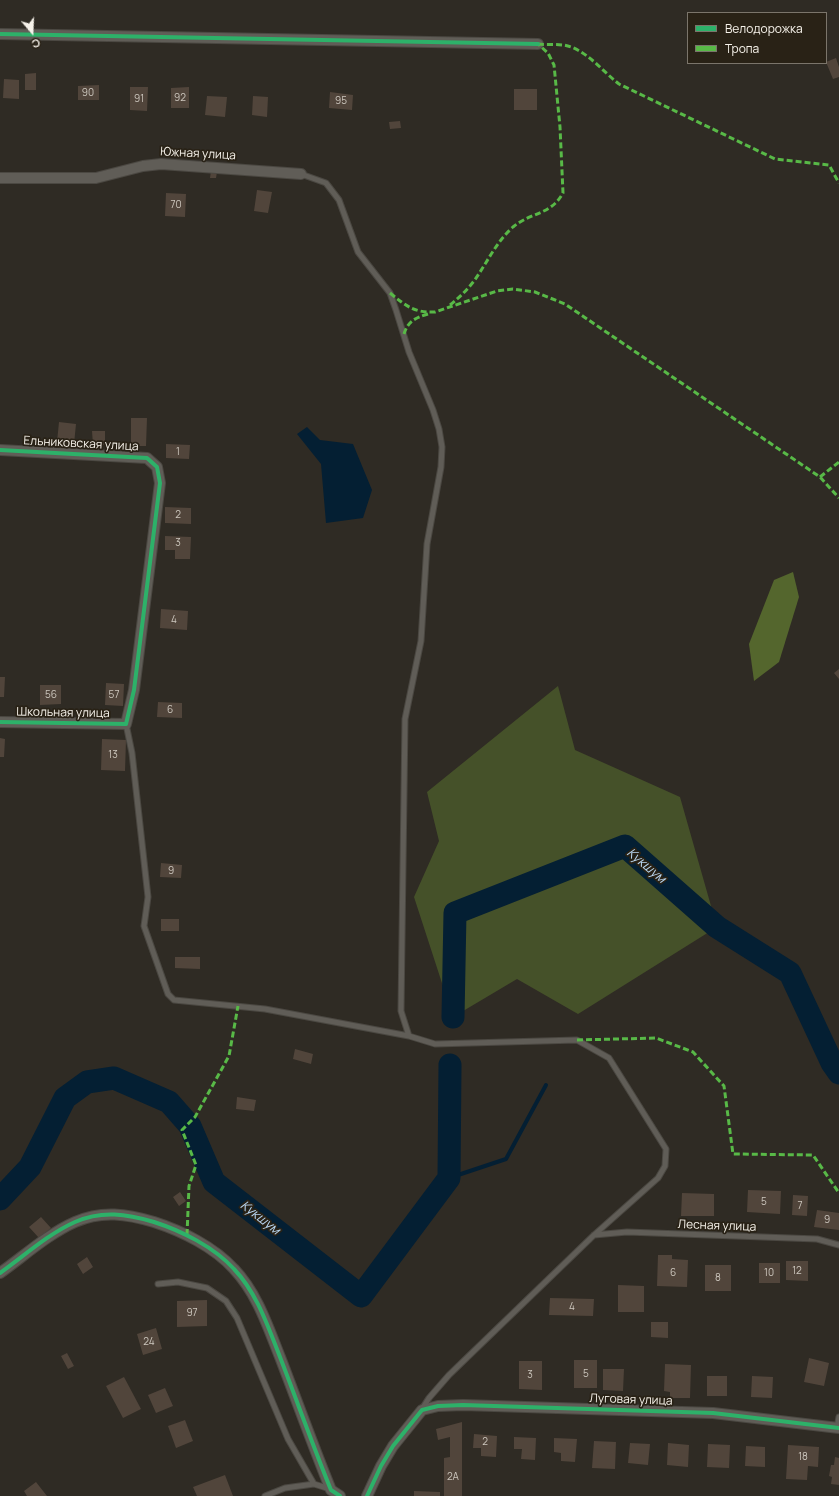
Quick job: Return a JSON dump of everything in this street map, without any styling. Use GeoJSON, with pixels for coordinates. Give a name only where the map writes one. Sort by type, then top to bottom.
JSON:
{"type":"FeatureCollection","features":[{"type":"Feature","properties":{"kind":"street"},"geometry":{"type":"LineString","coordinates":[[0,34],[538,44]]}},
{"type":"Feature","properties":{"kind":"street","name":"Южная улица"},"geometry":{"type":"LineString","coordinates":[[0,178],[96,178],[143,166],[160,164],[301,174]]}},
{"type":"Feature","properties":{"kind":"street","name":"Ельниковская улица"},"geometry":{"type":"LineString","coordinates":[[0,450],[147,458],[157,467],[160,483],[134,690],[126,724]]}},
{"type":"Feature","properties":{"kind":"street","name":"Школьная улица"},"geometry":{"type":"LineString","coordinates":[[0,722],[126,724]]}},
{"type":"Feature","properties":{"kind":"street"},"geometry":{"type":"LineString","coordinates":[[0,1273],[53,1234],[75,1222],[91,1216],[109,1214],[134,1216],[168,1226],[194,1238],[234,1268],[246,1283],[257,1303],[290,1382],[331,1490],[340,1496]]}},
{"type":"Feature","properties":{"kind":"street","name":"Луговая улица"},"geometry":{"type":"LineString","coordinates":[[422,1410],[438,1406],[462,1405],[713,1413],[838,1428]]}},
{"type":"Feature","properties":{"kind":"street"},"geometry":{"type":"LineString","coordinates":[[368,1496],[381,1466],[393,1446],[422,1410]]}},
{"type":"Feature","properties":{"kind":"lane"},"geometry":{"type":"LineString","coordinates":[[301,174],[326,183],[339,200],[358,252],[390,293],[409,352],[433,410],[439,429],[442,447],[441,467],[427,544],[421,641],[405,719],[401,1011],[409,1036]]}},
{"type":"Feature","properties":{"kind":"lane"},"geometry":{"type":"LineString","coordinates":[[126,724],[132,753],[148,897],[144,926],[168,994],[174,1000],[265,1009],[409,1036],[435,1044],[577,1040],[609,1058],[666,1149],[665,1166],[658,1178],[594,1236],[449,1374],[429,1398],[422,1410]]}},
{"type":"Feature","properties":{"kind":"lane","name":"Лесная улица"},"geometry":{"type":"LineString","coordinates":[[594,1236],[627,1232],[817,1240],[839,1245]]}},
{"type":"Feature","properties":{"kind":"lane"},"geometry":{"type":"LineString","coordinates":[[158,1284],[178,1282],[206,1288],[226,1301],[237,1318],[288,1439],[314,1484]]}},
{"type":"Feature","properties":{"kind":"lane"},"geometry":{"type":"LineString","coordinates":[[838,1428],[839,1417]]}},
{"type":"Feature","properties":{"kind":"lane"},"geometry":{"type":"LineString","coordinates":[[265,1496],[285,1488],[314,1484],[331,1490]]}},
{"type":"Feature","properties":{"kind":"green space"},"geometry":{"type":"Polygon","coordinates":[[[793,572],[799,597],[779,662],[754,681],[749,644],[774,580],[793,572]]]}},
{"type":"Feature","properties":{"kind":"green space"},"geometry":{"type":"Polygon","coordinates":[[[558,686],[575,750],[680,797],[717,927],[578,1014],[517,979],[453,1017],[414,897],[439,841],[427,792],[558,686]]]}},
{"type":"Feature","properties":{"kind":"water"},"geometry":{"type":"Polygon","coordinates":[[[307,427],[320,440],[353,444],[372,490],[363,518],[326,523],[321,464],[297,434],[307,427]]]}},
{"type":"Feature","properties":{"kind":"building"},"geometry":{"type":"Polygon","coordinates":[[[836,58],[839,67],[839,77],[833,79],[827,62],[836,58]]]}},
{"type":"Feature","properties":{"kind":"building"},"geometry":{"type":"Polygon","coordinates":[[[36,73],[36,90],[25,90],[25,74],[36,73]]]}},
{"type":"Feature","properties":{"kind":"building"},"geometry":{"type":"Polygon","coordinates":[[[4,79],[19,80],[19,99],[3,98],[4,79]]]}},
{"type":"Feature","properties":{"kind":"building"},"geometry":{"type":"Polygon","coordinates":[[[99,85],[99,100],[78,100],[78,86],[99,85]]]}},
{"type":"Feature","properties":{"kind":"building"},"geometry":{"type":"Polygon","coordinates":[[[130,87],[148,87],[147,111],[130,110],[130,87]]]}},
{"type":"Feature","properties":{"kind":"building"},"geometry":{"type":"Polygon","coordinates":[[[189,87],[189,108],[171,108],[171,88],[189,87]]]}},
{"type":"Feature","properties":{"kind":"building"},"geometry":{"type":"Polygon","coordinates":[[[514,89],[537,89],[537,110],[514,110],[514,89]]]}},
{"type":"Feature","properties":{"kind":"building"},"geometry":{"type":"Polygon","coordinates":[[[330,92],[353,95],[352,110],[329,108],[330,92]]]}},
{"type":"Feature","properties":{"kind":"building"},"geometry":{"type":"Polygon","coordinates":[[[207,96],[227,97],[225,117],[205,115],[207,96]]]}},
{"type":"Feature","properties":{"kind":"building"},"geometry":{"type":"Polygon","coordinates":[[[253,96],[268,97],[267,117],[252,115],[253,96]]]}},
{"type":"Feature","properties":{"kind":"building"},"geometry":{"type":"Polygon","coordinates":[[[400,121],[401,128],[390,129],[389,122],[400,121]]]}},
{"type":"Feature","properties":{"kind":"building"},"geometry":{"type":"Polygon","coordinates":[[[211,171],[217,172],[216,178],[210,178],[211,171]]]}},
{"type":"Feature","properties":{"kind":"building"},"geometry":{"type":"Polygon","coordinates":[[[257,190],[272,192],[268,213],[254,211],[257,190]]]}},
{"type":"Feature","properties":{"kind":"building"},"geometry":{"type":"Polygon","coordinates":[[[166,193],[186,194],[185,217],[165,216],[166,193]]]}},
{"type":"Feature","properties":{"kind":"building"},"geometry":{"type":"Polygon","coordinates":[[[131,418],[147,418],[146,446],[131,446],[131,418]]]}},
{"type":"Feature","properties":{"kind":"building"},"geometry":{"type":"Polygon","coordinates":[[[59,422],[76,424],[74,444],[57,442],[59,422]]]}},
{"type":"Feature","properties":{"kind":"building"},"geometry":{"type":"Polygon","coordinates":[[[92,431],[105,431],[105,445],[93,445],[92,431]]]}},
{"type":"Feature","properties":{"kind":"building"},"geometry":{"type":"Polygon","coordinates":[[[166,444],[190,445],[189,459],[166,458],[166,444]]]}},
{"type":"Feature","properties":{"kind":"building"},"geometry":{"type":"Polygon","coordinates":[[[165,507],[191,508],[191,524],[165,523],[165,507]]]}},
{"type":"Feature","properties":{"kind":"building"},"geometry":{"type":"Polygon","coordinates":[[[165,536],[191,537],[190,559],[175,559],[175,550],[165,550],[165,536]]]}},
{"type":"Feature","properties":{"kind":"building"},"geometry":{"type":"Polygon","coordinates":[[[161,609],[188,611],[187,630],[160,628],[161,609]]]}},
{"type":"Feature","properties":{"kind":"building"},"geometry":{"type":"Polygon","coordinates":[[[839,669],[839,679],[834,673],[839,669]]]}},
{"type":"Feature","properties":{"kind":"building"},"geometry":{"type":"Polygon","coordinates":[[[0,677],[5,677],[4,697],[0,697],[0,677]]]}},
{"type":"Feature","properties":{"kind":"building"},"geometry":{"type":"Polygon","coordinates":[[[106,683],[124,684],[123,706],[105,705],[106,683]]]}},
{"type":"Feature","properties":{"kind":"building"},"geometry":{"type":"Polygon","coordinates":[[[40,685],[61,685],[61,704],[40,705],[40,685]]]}},
{"type":"Feature","properties":{"kind":"building"},"geometry":{"type":"Polygon","coordinates":[[[158,702],[182,703],[182,718],[157,717],[158,702]]]}},
{"type":"Feature","properties":{"kind":"building"},"geometry":{"type":"Polygon","coordinates":[[[0,738],[5,739],[4,757],[0,757],[0,738]]]}},
{"type":"Feature","properties":{"kind":"building"},"geometry":{"type":"Polygon","coordinates":[[[102,739],[126,740],[125,771],[101,770],[102,739]]]}},
{"type":"Feature","properties":{"kind":"building"},"geometry":{"type":"Polygon","coordinates":[[[161,863],[182,865],[181,878],[160,877],[161,863]]]}},
{"type":"Feature","properties":{"kind":"building"},"geometry":{"type":"Polygon","coordinates":[[[161,919],[179,919],[179,931],[161,931],[161,919]]]}},
{"type":"Feature","properties":{"kind":"building"},"geometry":{"type":"Polygon","coordinates":[[[175,957],[200,957],[200,969],[175,968],[175,957]]]}},
{"type":"Feature","properties":{"kind":"building"},"geometry":{"type":"Polygon","coordinates":[[[295,1049],[313,1054],[311,1064],[293,1059],[295,1049]]]}},
{"type":"Feature","properties":{"kind":"building"},"geometry":{"type":"Polygon","coordinates":[[[237,1097],[256,1100],[254,1111],[236,1109],[237,1097]]]}},
{"type":"Feature","properties":{"kind":"building"},"geometry":{"type":"Polygon","coordinates":[[[748,1190],[781,1191],[780,1214],[747,1212],[748,1190]]]}},
{"type":"Feature","properties":{"kind":"building"},"geometry":{"type":"Polygon","coordinates":[[[180,1192],[186,1201],[179,1206],[173,1197],[180,1192]]]}},
{"type":"Feature","properties":{"kind":"building"},"geometry":{"type":"Polygon","coordinates":[[[682,1193],[714,1194],[714,1216],[681,1216],[682,1193]]]}},
{"type":"Feature","properties":{"kind":"building"},"geometry":{"type":"Polygon","coordinates":[[[793,1195],[808,1196],[807,1216],[792,1215],[793,1195]]]}},
{"type":"Feature","properties":{"kind":"building"},"geometry":{"type":"Polygon","coordinates":[[[817,1210],[839,1213],[839,1230],[814,1227],[817,1210]]]}},
{"type":"Feature","properties":{"kind":"building"},"geometry":{"type":"Polygon","coordinates":[[[41,1217],[51,1228],[39,1238],[29,1227],[41,1217]]]}},
{"type":"Feature","properties":{"kind":"building"},"geometry":{"type":"Polygon","coordinates":[[[658,1255],[672,1255],[672,1259],[688,1260],[687,1287],[657,1286],[658,1255]]]}},
{"type":"Feature","properties":{"kind":"building"},"geometry":{"type":"Polygon","coordinates":[[[87,1257],[93,1267],[83,1274],[77,1264],[87,1257]]]}},
{"type":"Feature","properties":{"kind":"building"},"geometry":{"type":"Polygon","coordinates":[[[786,1261],[808,1261],[808,1281],[786,1280],[786,1261]]]}},
{"type":"Feature","properties":{"kind":"building"},"geometry":{"type":"Polygon","coordinates":[[[759,1263],[780,1263],[780,1283],[759,1283],[759,1263]]]}},
{"type":"Feature","properties":{"kind":"building"},"geometry":{"type":"Polygon","coordinates":[[[705,1265],[731,1265],[731,1291],[705,1291],[705,1265]]]}},
{"type":"Feature","properties":{"kind":"building"},"geometry":{"type":"Polygon","coordinates":[[[618,1285],[644,1286],[644,1312],[618,1312],[618,1285]]]}},
{"type":"Feature","properties":{"kind":"building"},"geometry":{"type":"Polygon","coordinates":[[[550,1298],[594,1299],[593,1316],[549,1315],[550,1298]]]}},
{"type":"Feature","properties":{"kind":"building"},"geometry":{"type":"Polygon","coordinates":[[[207,1300],[207,1326],[177,1327],[177,1301],[207,1300]]]}},
{"type":"Feature","properties":{"kind":"building"},"geometry":{"type":"Polygon","coordinates":[[[651,1322],[668,1322],[668,1338],[651,1337],[651,1322]]]}},
{"type":"Feature","properties":{"kind":"building"},"geometry":{"type":"Polygon","coordinates":[[[156,1328],[162,1349],[143,1355],[137,1334],[156,1328]]]}},
{"type":"Feature","properties":{"kind":"building"},"geometry":{"type":"Polygon","coordinates":[[[67,1353],[74,1366],[68,1369],[61,1356],[67,1353]]]}},
{"type":"Feature","properties":{"kind":"building"},"geometry":{"type":"Polygon","coordinates":[[[809,1358],[829,1363],[824,1386],[804,1382],[809,1358]]]}},
{"type":"Feature","properties":{"kind":"building"},"geometry":{"type":"Polygon","coordinates":[[[574,1360],[597,1360],[597,1388],[574,1388],[574,1360]]]}},
{"type":"Feature","properties":{"kind":"building"},"geometry":{"type":"Polygon","coordinates":[[[519,1361],[542,1361],[542,1390],[519,1389],[519,1361]]]}},
{"type":"Feature","properties":{"kind":"building"},"geometry":{"type":"Polygon","coordinates":[[[665,1364],[691,1365],[690,1398],[670,1398],[670,1392],[664,1391],[665,1364]]]}},
{"type":"Feature","properties":{"kind":"building"},"geometry":{"type":"Polygon","coordinates":[[[603,1369],[624,1369],[623,1391],[603,1390],[603,1369]]]}},
{"type":"Feature","properties":{"kind":"building"},"geometry":{"type":"Polygon","coordinates":[[[707,1376],[727,1376],[727,1396],[707,1396],[707,1376]]]}},
{"type":"Feature","properties":{"kind":"building"},"geometry":{"type":"Polygon","coordinates":[[[752,1376],[773,1377],[772,1398],[751,1397],[752,1376]]]}},
{"type":"Feature","properties":{"kind":"building"},"geometry":{"type":"Polygon","coordinates":[[[124,1377],[141,1409],[123,1418],[106,1386],[124,1377]]]}},
{"type":"Feature","properties":{"kind":"building"},"geometry":{"type":"Polygon","coordinates":[[[165,1388],[173,1406],[156,1413],[148,1395],[165,1388]]]}},
{"type":"Feature","properties":{"kind":"building"},"geometry":{"type":"Polygon","coordinates":[[[185,1420],[193,1441],[176,1448],[168,1426],[185,1420]]]}},
{"type":"Feature","properties":{"kind":"building"},"geometry":{"type":"Polygon","coordinates":[[[462,1422],[462,1496],[444,1496],[444,1458],[450,1457],[450,1437],[438,1440],[436,1429],[462,1422]]]}},
{"type":"Feature","properties":{"kind":"building"},"geometry":{"type":"Polygon","coordinates":[[[474,1434],[497,1436],[496,1457],[481,1456],[481,1448],[473,1448],[474,1434]]]}},
{"type":"Feature","properties":{"kind":"building"},"geometry":{"type":"Polygon","coordinates":[[[514,1437],[536,1438],[535,1460],[521,1459],[522,1449],[514,1449],[514,1437]]]}},
{"type":"Feature","properties":{"kind":"building"},"geometry":{"type":"Polygon","coordinates":[[[554,1438],[577,1439],[575,1462],[561,1461],[561,1453],[554,1452],[554,1438]]]}},
{"type":"Feature","properties":{"kind":"building"},"geometry":{"type":"Polygon","coordinates":[[[594,1441],[616,1442],[615,1469],[592,1468],[594,1441]]]}},
{"type":"Feature","properties":{"kind":"building"},"geometry":{"type":"Polygon","coordinates":[[[630,1443],[650,1444],[648,1465],[628,1463],[630,1443]]]}},
{"type":"Feature","properties":{"kind":"building"},"geometry":{"type":"Polygon","coordinates":[[[668,1443],[689,1445],[688,1467],[667,1465],[668,1443]]]}},
{"type":"Feature","properties":{"kind":"building"},"geometry":{"type":"Polygon","coordinates":[[[708,1444],[730,1445],[729,1468],[707,1467],[708,1444]]]}},
{"type":"Feature","properties":{"kind":"building"},"geometry":{"type":"Polygon","coordinates":[[[788,1445],[819,1447],[818,1467],[808,1466],[807,1480],[786,1479],[788,1445]]]}},
{"type":"Feature","properties":{"kind":"building"},"geometry":{"type":"Polygon","coordinates":[[[746,1446],[765,1447],[765,1467],[745,1466],[746,1446]]]}},
{"type":"Feature","properties":{"kind":"building"},"geometry":{"type":"Polygon","coordinates":[[[835,1457],[839,1458],[839,1485],[831,1484],[832,1477],[829,1476],[831,1465],[834,1465],[835,1457]]]}},
{"type":"Feature","properties":{"kind":"building"},"geometry":{"type":"Polygon","coordinates":[[[225,1475],[233,1496],[197,1496],[193,1487],[225,1475]]]}},
{"type":"Feature","properties":{"kind":"building"},"geometry":{"type":"Polygon","coordinates":[[[36,1482],[47,1496],[27,1496],[24,1491],[36,1482]]]}},
{"type":"Feature","properties":{"kind":"building"},"geometry":{"type":"Polygon","coordinates":[[[414,1491],[440,1492],[440,1496],[414,1496],[414,1491]]]}},
{"type":"Feature","properties":{"kind":"waterway","name":"Кукшум"},"geometry":{"type":"LineString","coordinates":[[453,1017],[455,913],[625,846],[717,927],[790,973],[832,1063],[839,1073]]}},
{"type":"Feature","properties":{"kind":"waterway","name":"Кукшум"},"geometry":{"type":"LineString","coordinates":[[0,1199],[30,1167],[65,1098],[87,1082],[114,1078],[169,1102],[190,1126],[214,1182],[361,1296],[449,1178],[450,1065]]}},
{"type":"Feature","properties":{"kind":"waterway"},"geometry":{"type":"LineString","coordinates":[[449,1178],[506,1159],[546,1085]]}},
{"type":"Feature","properties":{"kind":"marked path"},"geometry":{"type":"LineString","coordinates":[[538,44],[563,45],[571,47],[586,55],[619,84],[775,159],[829,165],[839,183]]}},
{"type":"Feature","properties":{"kind":"marked path"},"geometry":{"type":"LineString","coordinates":[[450,305],[463,294],[474,281],[497,246],[513,227],[553,205],[563,193],[560,127],[554,65],[548,53],[538,44]]}},
{"type":"Feature","properties":{"kind":"marked path"},"geometry":{"type":"LineString","coordinates":[[390,293],[411,308],[428,312],[435,312],[497,291],[513,289],[535,292],[565,304],[820,477],[839,498]]}},
{"type":"Feature","properties":{"kind":"marked path"},"geometry":{"type":"LineString","coordinates":[[404,334],[410,323],[419,317],[428,314]]}},
{"type":"Feature","properties":{"kind":"marked path"},"geometry":{"type":"LineString","coordinates":[[820,477],[839,462]]}},
{"type":"Feature","properties":{"kind":"marked path"},"geometry":{"type":"LineString","coordinates":[[187,1235],[189,1186],[196,1165],[182,1130],[195,1117],[229,1056],[238,1006]]}},
{"type":"Feature","properties":{"kind":"marked path"},"geometry":{"type":"LineString","coordinates":[[577,1040],[656,1038],[693,1052],[724,1086],[733,1154],[813,1155],[839,1193]]}},
{"type":"Feature","properties":{"kind":"cycle path"},"geometry":{"type":"LineString","coordinates":[[0,34],[538,44]]}},
{"type":"Feature","properties":{"kind":"cycle path"},"geometry":{"type":"LineString","coordinates":[[0,450],[147,458],[157,467],[160,483],[134,690],[126,724],[0,722]]}},
{"type":"Feature","properties":{"kind":"cycle path"},"geometry":{"type":"LineString","coordinates":[[0,1273],[55,1233],[75,1222],[95,1216],[114,1214],[144,1219],[176,1230],[207,1247],[234,1269],[242,1278],[255,1299],[271,1334],[331,1490],[340,1496]]}},
{"type":"Feature","properties":{"kind":"cycle path"},"geometry":{"type":"LineString","coordinates":[[367,1496],[381,1466],[393,1446],[422,1410],[438,1406],[463,1405],[713,1413],[839,1428]]}}]}
